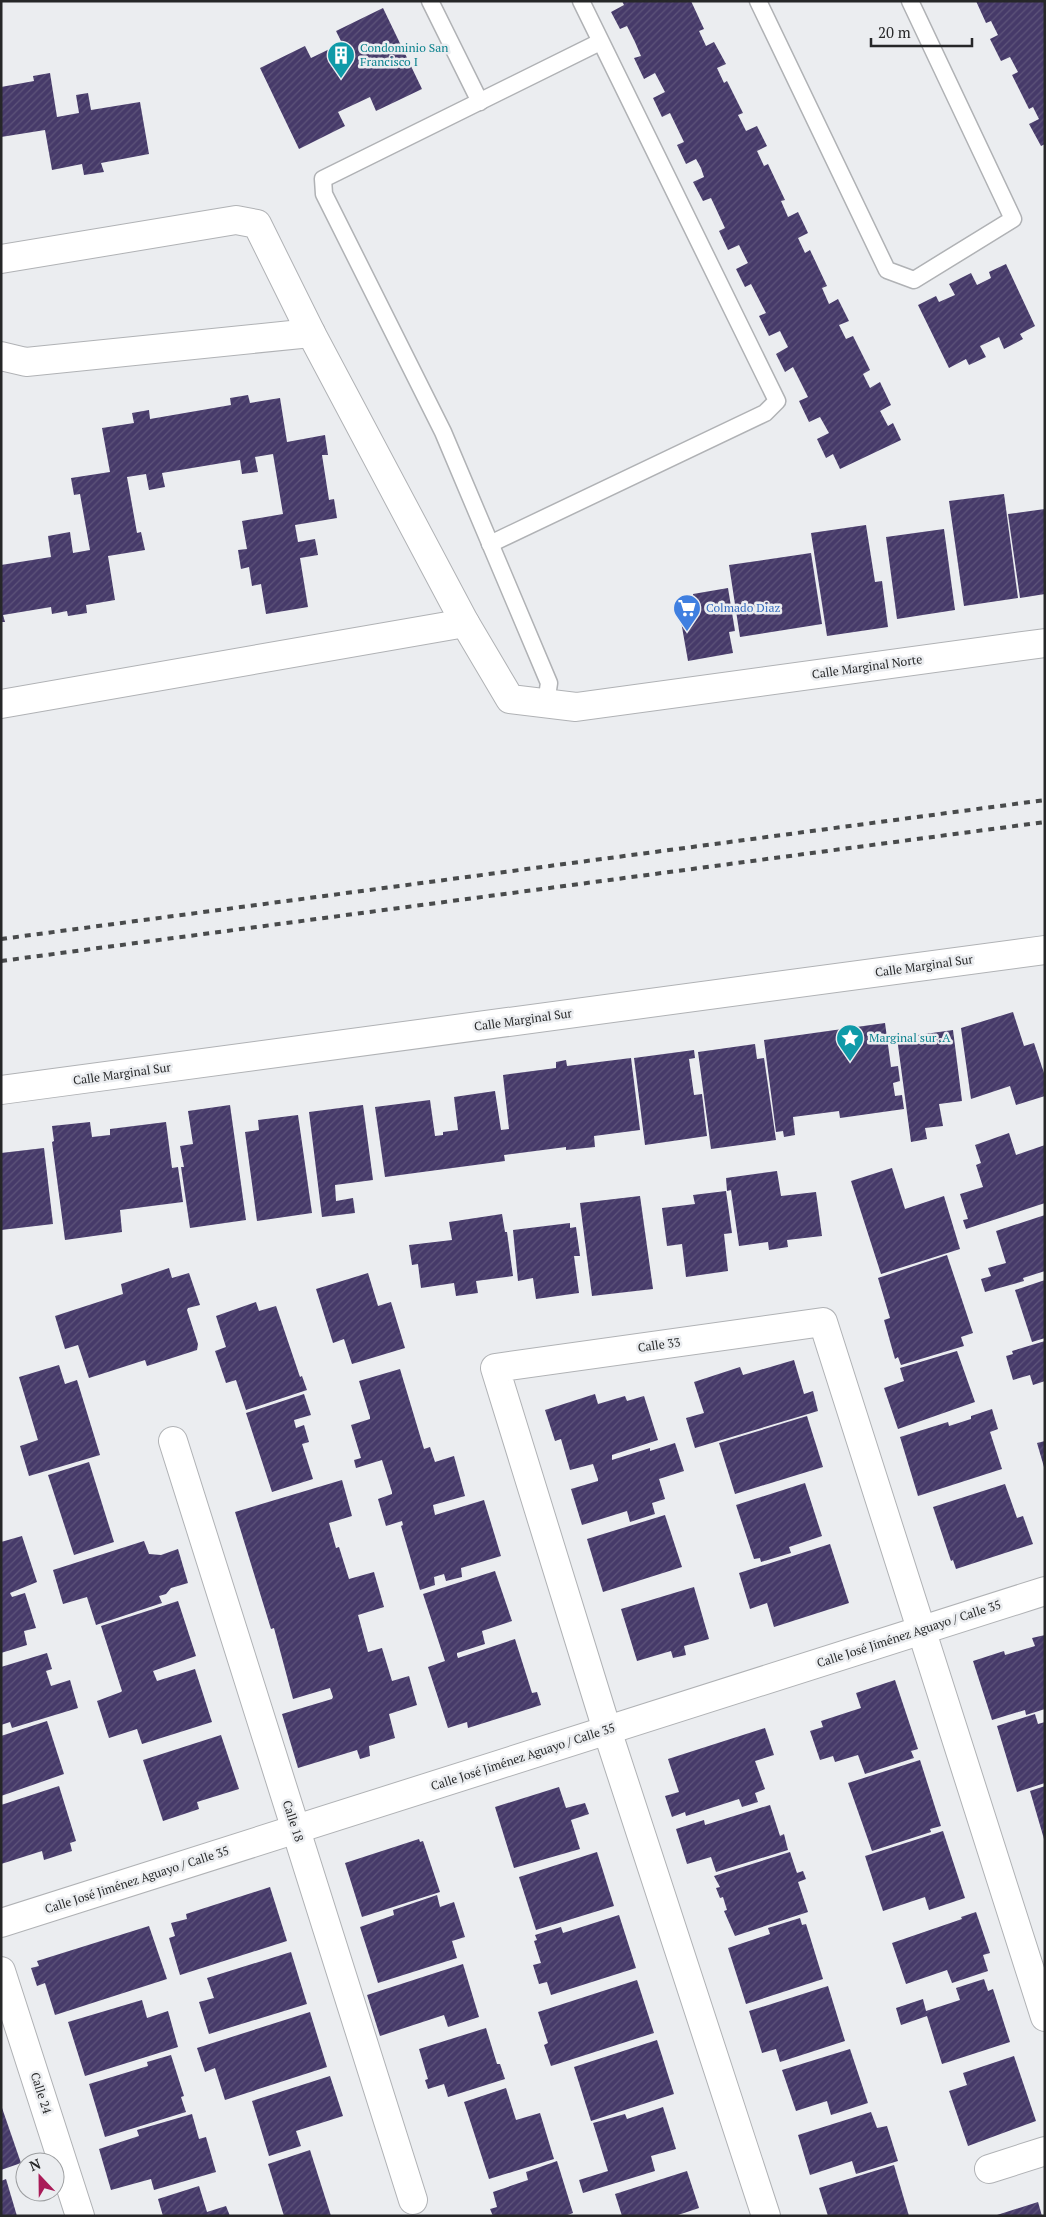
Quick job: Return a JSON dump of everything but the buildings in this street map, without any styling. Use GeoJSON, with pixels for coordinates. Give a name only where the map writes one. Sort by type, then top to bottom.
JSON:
{"type":"FeatureCollection","features":[{"type":"Feature","properties":{"kind":"street"},"geometry":{"type":"LineString","coordinates":[[1,259],[236,220],[257,224],[311,333],[465,623],[1,704]]}},
{"type":"Feature","properties":{"kind":"street"},"geometry":{"type":"LineString","coordinates":[[1,356],[26,362],[311,333]]}},
{"type":"Feature","properties":{"kind":"street","name":"Calle Marginal Norte"},"geometry":{"type":"LineString","coordinates":[[465,623],[510,699],[576,707],[1045,643]]}},
{"type":"Feature","properties":{"kind":"street","name":"Calle Marginal Sur"},"geometry":{"type":"LineString","coordinates":[[1,1090],[1045,950]]}},
{"type":"Feature","properties":{"kind":"street","name":"Calle 33"},"geometry":{"type":"LineString","coordinates":[[608,1730],[495,1368],[823,1322],[921,1630]]}},
{"type":"Feature","properties":{"kind":"street","name":"Calle 18"},"geometry":{"type":"LineString","coordinates":[[172,1441],[413,2200]]}},
{"type":"Feature","properties":{"kind":"street","name":"Calle José Jiménez Aguayo / Calle 35"},"geometry":{"type":"LineString","coordinates":[[1,1923],[1045,1591]]}},
{"type":"Feature","properties":{"kind":"street"},"geometry":{"type":"LineString","coordinates":[[921,1630],[1045,2017]]}},
{"type":"Feature","properties":{"kind":"street"},"geometry":{"type":"LineString","coordinates":[[608,1730],[766,2216]]}},
{"type":"Feature","properties":{"kind":"street","name":"Calle 24"},"geometry":{"type":"LineString","coordinates":[[1,1971],[80,2216]]}},
{"type":"Feature","properties":{"kind":"street"},"geometry":{"type":"LineString","coordinates":[[989,2168],[1045,2151]]}},
{"type":"Feature","properties":{"kind":"lane"},"geometry":{"type":"LineString","coordinates":[[430,1],[480,102]]}},
{"type":"Feature","properties":{"kind":"lane"},"geometry":{"type":"LineString","coordinates":[[490,544],[765,413],[777,401],[581,1]]}},
{"type":"Feature","properties":{"kind":"lane"},"geometry":{"type":"LineString","coordinates":[[758,1],[887,270],[914,280],[1013,219],[910,1]]}},
{"type":"Feature","properties":{"kind":"lane"},"geometry":{"type":"LineString","coordinates":[[546,703],[549,683],[443,432],[324,194],[323,179],[600,42]]}},
{"type":"Feature","properties":{"kind":"railway"},"geometry":{"type":"LineString","coordinates":[[1,939],[1045,800]]}},
{"type":"Feature","properties":{"kind":"railway"},"geometry":{"type":"LineString","coordinates":[[1,961],[1045,822]]}},
{"type":"Feature","properties":{"kind":"place","name":"Condominio San Francisco I"},"geometry":{"type":"Point","coordinates":[341,79]}},
{"type":"Feature","properties":{"kind":"place","name":"Colmado Diaz"},"geometry":{"type":"Point","coordinates":[687,632]}},
{"type":"Feature","properties":{"kind":"place","name":"Marginal sur .A"},"geometry":{"type":"Point","coordinates":[850,1062]}}]}
